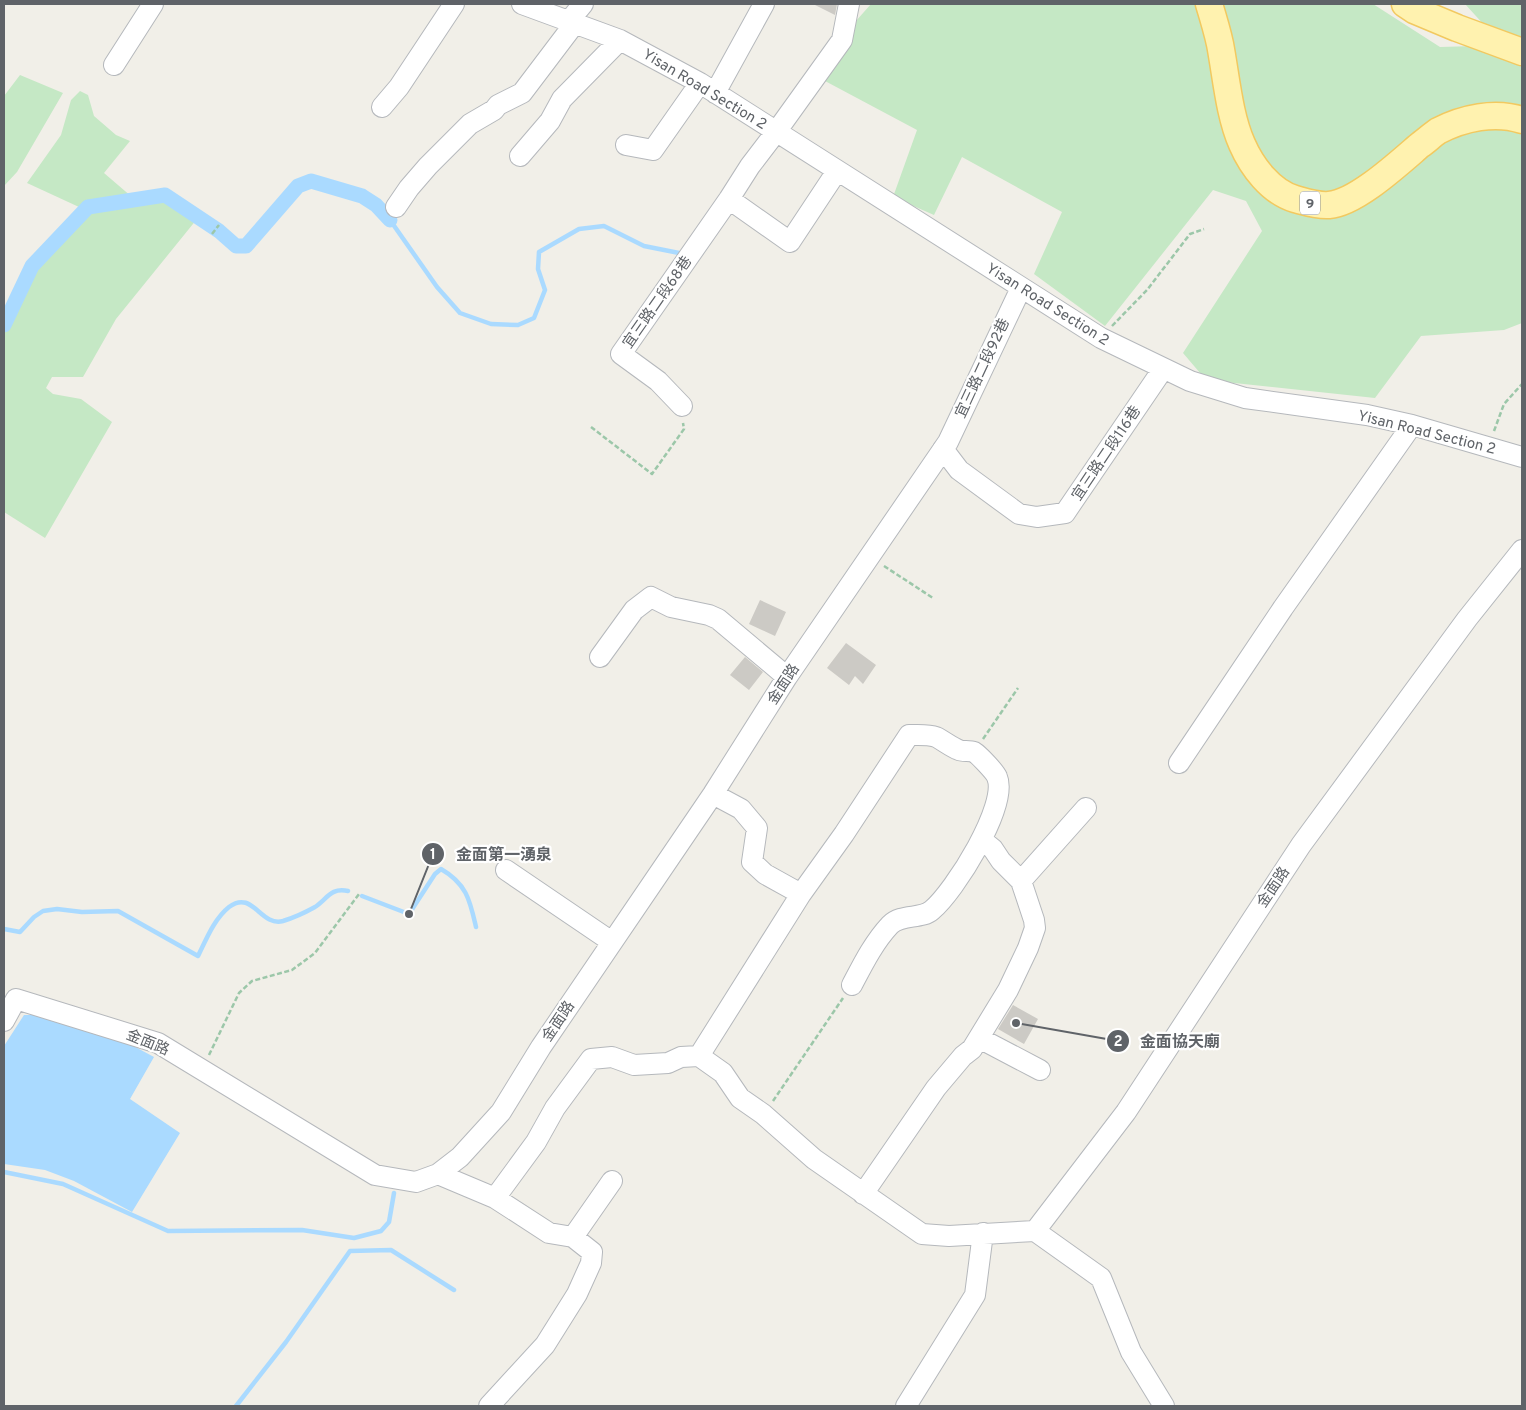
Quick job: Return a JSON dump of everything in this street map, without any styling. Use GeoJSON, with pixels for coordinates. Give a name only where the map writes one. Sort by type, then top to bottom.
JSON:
{"type":"FeatureCollection","features":[{"type":"Feature","properties":{"kind":"main road","name":"9"},"geometry":{"type":"LineString","coordinates":[[1209,4],[1220,42],[1230,100],[1241,142],[1253,166],[1284,196],[1306,202],[1330,205],[1350,198],[1368,187],[1437,132],[1463,120],[1511,116],[1522,120]]}},
{"type":"Feature","properties":{"kind":"main road"},"geometry":{"type":"LineString","coordinates":[[1405,4],[1414,10],[1457,28],[1522,52]]}},
{"type":"Feature","properties":{"kind":"street"},"geometry":{"type":"LineString","coordinates":[[114,65],[154,4]]}},
{"type":"Feature","properties":{"kind":"street"},"geometry":{"type":"LineString","coordinates":[[382,107],[399,87],[454,4]]}},
{"type":"Feature","properties":{"kind":"street","name":"Yisan Road Section 2"},"geometry":{"type":"LineString","coordinates":[[522,4],[620,40],[707,88],[1101,338],[1163,369],[1190,381],[1245,398],[1366,415],[1412,425],[1522,457]]}},
{"type":"Feature","properties":{"kind":"street"},"geometry":{"type":"LineString","coordinates":[[396,207],[408,188],[470,124],[522,93],[583,4]]}},
{"type":"Feature","properties":{"kind":"street"},"geometry":{"type":"LineString","coordinates":[[626,145],[653,150],[707,88],[764,4]]}},
{"type":"Feature","properties":{"kind":"street","name":"宜三路二段68巷"},"geometry":{"type":"LineString","coordinates":[[682,406],[658,381],[621,354],[750,166],[842,40],[849,4]]}},
{"type":"Feature","properties":{"kind":"street"},"geometry":{"type":"LineString","coordinates":[[520,156],[550,121],[562,99],[620,40]]}},
{"type":"Feature","properties":{"kind":"street"},"geometry":{"type":"LineString","coordinates":[[729,199],[790,242],[837,172]]}},
{"type":"Feature","properties":{"kind":"street","name":"宜三路二段92巷"},"geometry":{"type":"LineString","coordinates":[[943,449],[1021,288]]}},
{"type":"Feature","properties":{"kind":"street","name":"宜三路二段116巷"},"geometry":{"type":"LineString","coordinates":[[943,449],[959,470],[1019,514],[1037,517],[1065,513],[1163,369]]}},
{"type":"Feature","properties":{"kind":"street"},"geometry":{"type":"LineString","coordinates":[[1179,763],[1283,608],[1412,425]]}},
{"type":"Feature","properties":{"kind":"street","name":"金面路"},"geometry":{"type":"LineString","coordinates":[[4,1020],[10,996],[158,1043],[375,1175],[416,1182],[438,1174],[460,1157],[501,1112],[541,1047],[713,794],[787,677],[943,449]]}},
{"type":"Feature","properties":{"kind":"street","name":"金面路"},"geometry":{"type":"LineString","coordinates":[[1036,1231],[1126,1112],[1301,846],[1467,619],[1522,550]]}},
{"type":"Feature","properties":{"kind":"street"},"geometry":{"type":"LineString","coordinates":[[600,657],[634,610],[651,597],[671,607],[709,615],[718,619],[787,677]]}},
{"type":"Feature","properties":{"kind":"street"},"geometry":{"type":"LineString","coordinates":[[699,1056],[801,894],[844,834],[909,735],[934,736],[960,751],[974,752],[997,777],[998,795],[978,849],[932,911],[917,916],[901,918],[891,924],[868,954],[852,985]]}},
{"type":"Feature","properties":{"kind":"street"},"geometry":{"type":"LineString","coordinates":[[713,794],[741,809],[757,828],[752,862],[765,874],[801,894]]}},
{"type":"Feature","properties":{"kind":"street"},"geometry":{"type":"LineString","coordinates":[[1021,881],[1086,808]]}},
{"type":"Feature","properties":{"kind":"street"},"geometry":{"type":"LineString","coordinates":[[863,1194],[936,1088],[963,1056],[972,1049],[1014,980],[1028,948],[1034,928],[1034,920],[1021,881],[1001,861],[993,849],[982,840]]}},
{"type":"Feature","properties":{"kind":"street"},"geometry":{"type":"LineString","coordinates":[[506,870],[612,942]]}},
{"type":"Feature","properties":{"kind":"street"},"geometry":{"type":"LineString","coordinates":[[979,1038],[1040,1070]]}},
{"type":"Feature","properties":{"kind":"street"},"geometry":{"type":"LineString","coordinates":[[495,1198],[536,1142],[555,1108],[591,1059],[612,1057],[634,1065],[668,1063],[681,1057],[699,1056],[723,1072],[740,1098],[763,1114],[814,1159],[922,1234],[949,1236],[1036,1231],[1101,1278],[1131,1352],[1164,1406]]}},
{"type":"Feature","properties":{"kind":"street"},"geometry":{"type":"LineString","coordinates":[[438,1174],[495,1198],[549,1233],[573,1237],[592,1252],[591,1263],[577,1294],[545,1346],[489,1406]]}},
{"type":"Feature","properties":{"kind":"street"},"geometry":{"type":"LineString","coordinates":[[573,1237],[612,1181]]}},
{"type":"Feature","properties":{"kind":"street"},"geometry":{"type":"LineString","coordinates":[[906,1406],[975,1295],[983,1234]]}},
{"type":"Feature","properties":{"kind":"path"},"geometry":{"type":"LineString","coordinates":[[212,234],[219,225]]}},
{"type":"Feature","properties":{"kind":"path"},"geometry":{"type":"LineString","coordinates":[[1101,338],[1147,290],[1190,234],[1204,229]]}},
{"type":"Feature","properties":{"kind":"path"},"geometry":{"type":"LineString","coordinates":[[1488,446],[1504,404],[1522,384]]}},
{"type":"Feature","properties":{"kind":"path"},"geometry":{"type":"LineString","coordinates":[[591,428],[652,474],[684,428],[682,406]]}},
{"type":"Feature","properties":{"kind":"path"},"geometry":{"type":"LineString","coordinates":[[870,557],[933,598]]}},
{"type":"Feature","properties":{"kind":"path"},"geometry":{"type":"LineString","coordinates":[[974,752],[1018,688]]}},
{"type":"Feature","properties":{"kind":"path"},"geometry":{"type":"LineString","coordinates":[[202,1070],[238,993],[252,981],[292,970],[315,953],[359,894]]}},
{"type":"Feature","properties":{"kind":"path"},"geometry":{"type":"LineString","coordinates":[[763,1114],[852,985]]}},
{"type":"Feature","properties":{"kind":"green space"},"geometry":{"type":"Polygon","coordinates":[[[871,4],[1373,4],[1440,47],[1475,46],[1485,26],[1465,4],[1522,4],[1522,323],[1504,330],[1421,336],[1375,398],[1206,380],[1183,353],[1262,231],[1246,201],[1213,190],[1105,326],[1034,274],[1062,212],[962,157],[934,215],[893,197],[917,130],[810,73],[871,4]]]}},
{"type":"Feature","properties":{"kind":"green space"},"geometry":{"type":"Polygon","coordinates":[[[20,75],[63,93],[17,172],[4,186],[4,96],[20,75]]]}},
{"type":"Feature","properties":{"kind":"green space"},"geometry":{"type":"Polygon","coordinates":[[[80,91],[88,95],[94,116],[116,135],[130,141],[104,173],[139,203],[169,203],[197,219],[116,319],[83,377],[52,377],[46,388],[53,394],[81,399],[112,422],[45,538],[4,512],[4,332],[37,268],[86,217],[79,207],[27,183],[61,135],[71,100],[80,91]]]}},
{"type":"Feature","properties":{"kind":"water"},"geometry":{"type":"Polygon","coordinates":[[[24,1015],[34,1015],[126,1042],[154,1057],[130,1099],[180,1133],[132,1212],[74,1181],[45,1170],[4,1164],[4,1046],[24,1015]]]}},
{"type":"Feature","properties":{"kind":"building"},"geometry":{"type":"Polygon","coordinates":[[[813,4],[837,4],[835,15],[813,4]]]}},
{"type":"Feature","properties":{"kind":"building"},"geometry":{"type":"Polygon","coordinates":[[[760,600],[786,612],[775,636],[749,624],[760,600]]]}},
{"type":"Feature","properties":{"kind":"building"},"geometry":{"type":"Polygon","coordinates":[[[846,643],[876,665],[863,684],[855,676],[849,685],[827,668],[846,643]]]}},
{"type":"Feature","properties":{"kind":"building"},"geometry":{"type":"Polygon","coordinates":[[[745,657],[763,672],[749,690],[730,675],[745,657]]]}},
{"type":"Feature","properties":{"kind":"building"},"geometry":{"type":"Polygon","coordinates":[[[1013,1005],[1038,1019],[1024,1044],[998,1029],[1013,1005]]]}},
{"type":"Feature","properties":{"kind":"waterway"},"geometry":{"type":"LineString","coordinates":[[4,325],[32,266],[88,207],[165,195],[219,231],[236,246],[246,246],[298,186],[311,181],[362,196],[376,205],[390,220]]}},
{"type":"Feature","properties":{"kind":"waterway"},"geometry":{"type":"LineString","coordinates":[[390,220],[437,287],[460,313],[491,324],[518,325],[534,318],[545,290],[538,269],[539,252],[579,229],[604,226],[644,246],[684,254]]}},
{"type":"Feature","properties":{"kind":"waterway"},"geometry":{"type":"LineString","coordinates":[[362,896],[409,914],[435,874],[441,869],[462,887],[472,909],[476,927]]}},
{"type":"Feature","properties":{"kind":"waterway"},"geometry":{"type":"LineString","coordinates":[[4,929],[20,932],[34,917],[43,911],[57,909],[82,912],[118,911],[198,956],[219,917],[229,907],[237,903],[244,902],[251,905],[268,919],[283,921],[315,907],[333,892],[348,891]]}},
{"type":"Feature","properties":{"kind":"waterway"},"geometry":{"type":"LineString","coordinates":[[4,1172],[63,1184],[168,1231],[302,1230],[354,1238],[381,1231],[389,1222],[394,1193]]}},
{"type":"Feature","properties":{"kind":"waterway"},"geometry":{"type":"LineString","coordinates":[[236,1406],[286,1342],[350,1251],[391,1250],[454,1290]]}},
{"type":"Feature","properties":{"kind":"place","name":"金面第一湧泉"},"geometry":{"type":"Point","coordinates":[409,914]}},
{"type":"Feature","properties":{"kind":"place","name":"金面協天廟"},"geometry":{"type":"Point","coordinates":[1016,1023]}}]}
